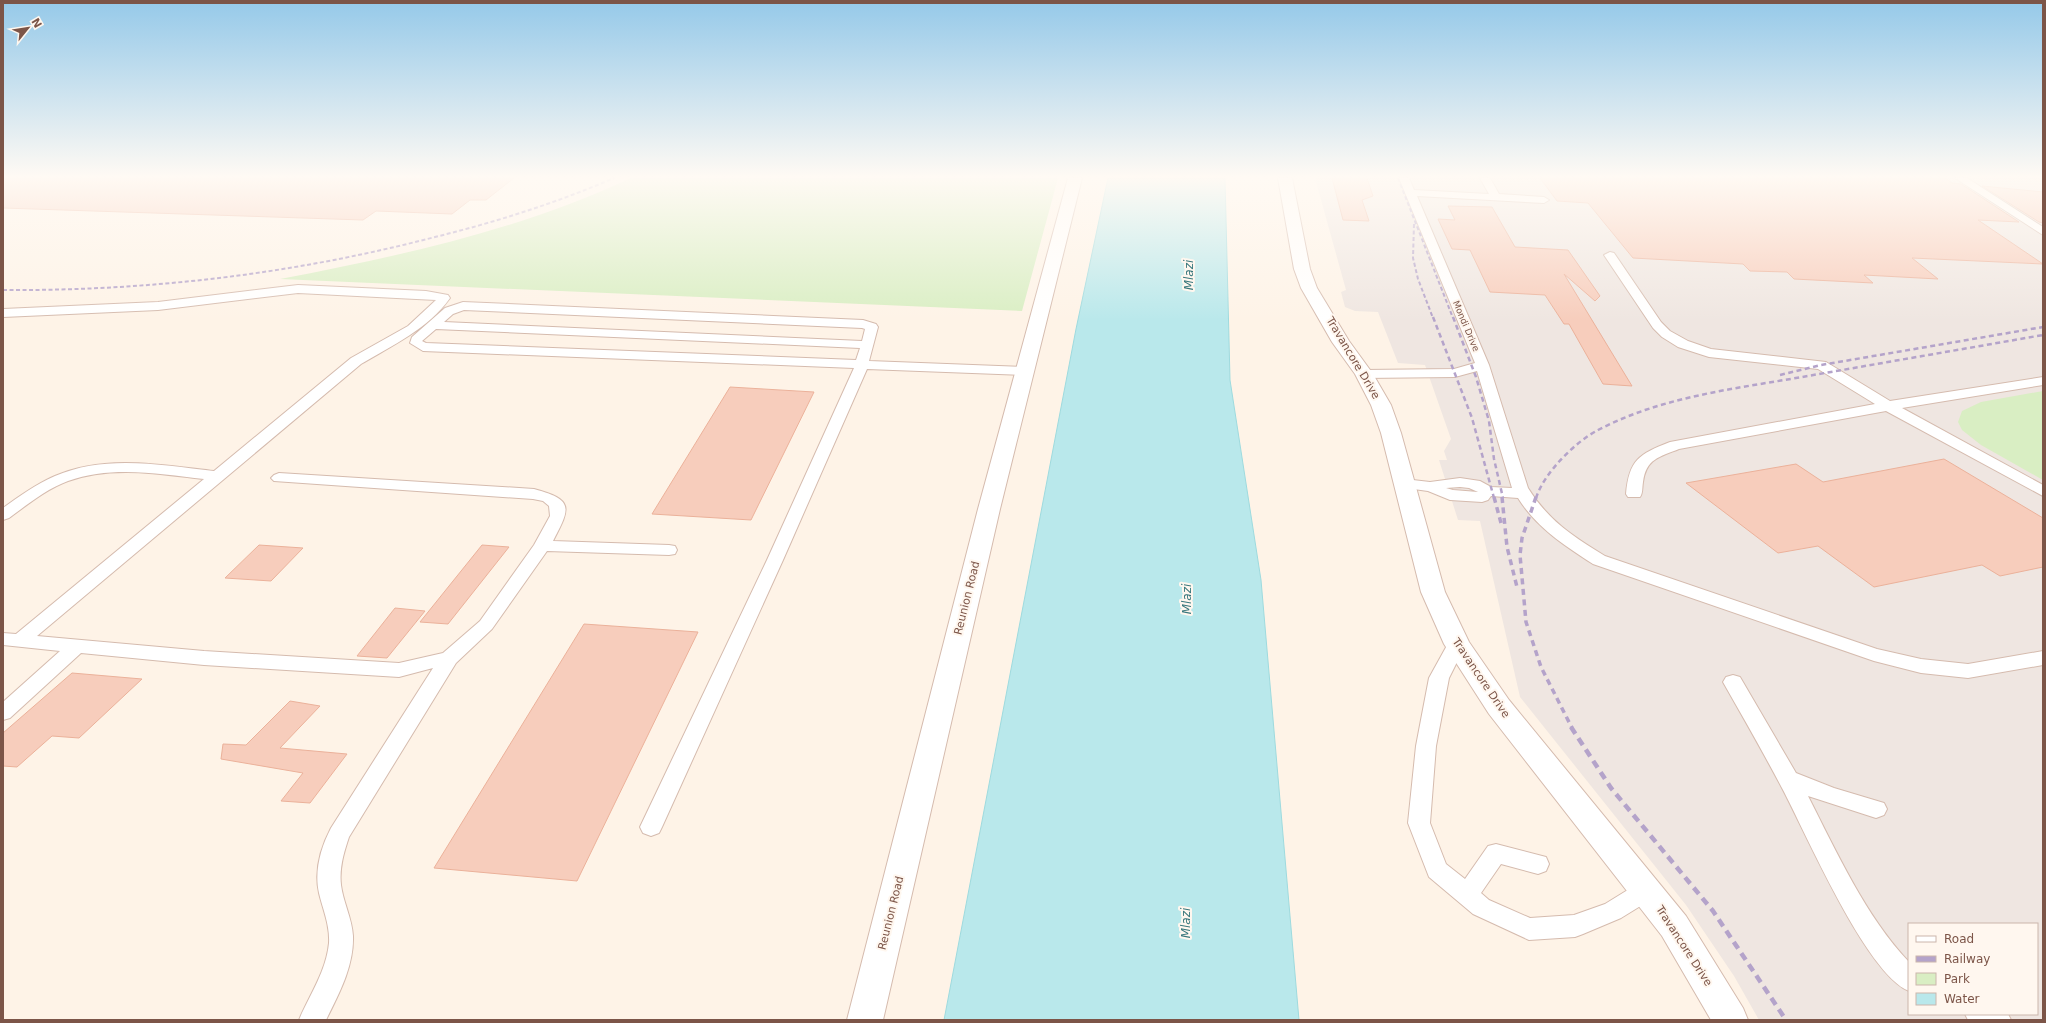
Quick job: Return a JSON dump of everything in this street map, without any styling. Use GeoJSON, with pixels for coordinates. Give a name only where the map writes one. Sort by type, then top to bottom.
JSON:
{"type":"FeatureCollection","features":[{"type":"Feature","properties":{"kind":"street","name":"Reunion Road"},"geometry":{"type":"LineString","coordinates":[[865,1020],[1024,371],[1062,226]]}},
{"type":"Feature","properties":{"kind":"street","name":"Travancore Drive"},"geometry":{"type":"LineString","coordinates":[[1294,226],[1302,269],[1309,288],[1341,342],[1364,374],[1381,405],[1433,592],[1457,644],[1499,707],[1647,890],[1674,926],[1730,1020]]}},
{"type":"Feature","properties":{"kind":"lane","name":"Mondi Drive"},"geometry":{"type":"LineString","coordinates":[[1364,374],[1455,373],[1482,365],[1425,226]]}},
{"type":"Feature","properties":{"kind":"lane"},"geometry":{"type":"LineString","coordinates":[[2033,226],[2043,232]]}},
{"type":"Feature","properties":{"kind":"lane"},"geometry":{"type":"LineString","coordinates":[[1610,254],[1657,325],[1666,334],[1683,344],[1709,353],[1821,365],[1888,406],[2043,491]]}},
{"type":"Feature","properties":{"kind":"lane"},"geometry":{"type":"LineString","coordinates":[[3,313],[158,306],[298,289],[426,295],[444,298],[438,306],[412,329],[359,359],[219,476],[11,640]]}},
{"type":"Feature","properties":{"kind":"lane"},"geometry":{"type":"LineString","coordinates":[[651,827],[775,560],[862,364],[872,327],[863,324],[463,306],[452,309],[416,340],[416,343],[419,346],[862,364],[1024,371]]}},
{"type":"Feature","properties":{"kind":"lane"},"geometry":{"type":"LineString","coordinates":[[637,355],[668,316]]}},
{"type":"Feature","properties":{"kind":"lane"},"geometry":{"type":"LineString","coordinates":[[434,325],[868,346]]}},
{"type":"Feature","properties":{"kind":"lane"},"geometry":{"type":"LineString","coordinates":[[1482,365],[1520,488],[1532,508],[1565,539],[1599,560],[1874,655],[1921,666],[1968,671],[2043,658]]}},
{"type":"Feature","properties":{"kind":"lane"},"geometry":{"type":"LineString","coordinates":[[1634,494],[1635,474],[1640,464],[1652,454],[1675,445],[1888,406],[2043,381]]}},
{"type":"Feature","properties":{"kind":"lane"},"geometry":{"type":"LineString","coordinates":[[3,515],[46,486],[83,471],[104,467],[123,467],[219,476]]}},
{"type":"Feature","properties":{"kind":"lane"},"geometry":{"type":"LineString","coordinates":[[279,478],[534,494],[549,498],[556,505],[558,516],[542,546],[486,625],[449,658],[339,834],[329,862],[330,892],[339,915],[341,943],[335,975],[312,1020]]}},
{"type":"Feature","properties":{"kind":"lane"},"geometry":{"type":"LineString","coordinates":[[1404,484],[1430,486],[1446,482],[1478,484],[1487,491],[1524,494]]}},
{"type":"Feature","properties":{"kind":"lane"},"geometry":{"type":"LineString","coordinates":[[542,546],[669,550]]}},
{"type":"Feature","properties":{"kind":"lane"},"geometry":{"type":"LineString","coordinates":[[11,640],[204,658],[399,670],[449,658]]}},
{"type":"Feature","properties":{"kind":"lane"},"geometry":{"type":"LineString","coordinates":[[1457,644],[1439,678],[1426,746],[1419,823],[1437,870],[1481,907],[1529,929],[1575,926],[1614,911],[1647,890]]}},
{"type":"Feature","properties":{"kind":"lane"},"geometry":{"type":"LineString","coordinates":[[3,713],[77,646]]}},
{"type":"Feature","properties":{"kind":"lane"},"geometry":{"type":"LineString","coordinates":[[1733,682],[1788,779],[1833,868],[1882,950],[1908,978]]}},
{"type":"Feature","properties":{"kind":"lane"},"geometry":{"type":"LineString","coordinates":[[1788,779],[1829,795],[1876,809]]}},
{"type":"Feature","properties":{"kind":"lane"},"geometry":{"type":"LineString","coordinates":[[1467,895],[1496,852],[1538,864]]}},
{"type":"Feature","properties":{"kind":"lane"},"geometry":{"type":"LineString","coordinates":[[1981,1015],[1998,1020]]}},
{"type":"Feature","properties":{"kind":"shaded area"},"geometry":{"type":"Polygon","coordinates":[[[1328,226],[2043,226],[2043,1020],[1759,1020],[1734,976],[1686,905],[1520,697],[1480,521],[1458,520],[1439,460],[1447,460],[1444,451],[1451,439],[1425,365],[1398,363],[1378,312],[1355,311],[1345,307],[1341,292],[1346,290],[1328,226]]]}},
{"type":"Feature","properties":{"kind":"green space"},"geometry":{"type":"Polygon","coordinates":[[[507,226],[1045,226],[1022,311],[280,279],[415,251],[507,226]]]}},
{"type":"Feature","properties":{"kind":"green space"},"geometry":{"type":"Polygon","coordinates":[[[2043,391],[2043,480],[1981,445],[1962,430],[1958,422],[1962,411],[1981,402],[2043,391]]]}},
{"type":"Feature","properties":{"kind":"water","name":"Mlazi"},"geometry":{"type":"Polygon","coordinates":[[[1098,226],[1226,226],[1230,380],[1261,580],[1299,1020],[944,1020],[1076,329],[1098,226]]]}},
{"type":"Feature","properties":{"kind":"building"},"geometry":{"type":"Polygon","coordinates":[[[1441,226],[1503,226],[1515,247],[1568,250],[1600,296],[1595,301],[1564,274],[1632,386],[1603,384],[1569,324],[1564,324],[1545,295],[1490,292],[1470,250],[1452,249],[1441,226]]]}},
{"type":"Feature","properties":{"kind":"building"},"geometry":{"type":"Polygon","coordinates":[[[1607,226],[1986,226],[2043,264],[1912,258],[1938,279],[1864,275],[1873,283],[1794,279],[1787,272],[1750,271],[1743,264],[1633,258],[1607,226]]]}},
{"type":"Feature","properties":{"kind":"building"},"geometry":{"type":"Polygon","coordinates":[[[730,387],[814,392],[751,520],[652,514],[730,387]]]}},
{"type":"Feature","properties":{"kind":"building"},"geometry":{"type":"Polygon","coordinates":[[[1944,459],[2043,518],[2043,567],[2000,576],[1982,565],[1874,587],[1818,546],[1778,553],[1686,483],[1796,464],[1823,482],[1944,459]]]}},
{"type":"Feature","properties":{"kind":"building"},"geometry":{"type":"Polygon","coordinates":[[[259,545],[303,548],[271,581],[225,578],[259,545]]]}},
{"type":"Feature","properties":{"kind":"building"},"geometry":{"type":"Polygon","coordinates":[[[482,545],[509,547],[448,624],[420,622],[482,545]]]}},
{"type":"Feature","properties":{"kind":"building"},"geometry":{"type":"Polygon","coordinates":[[[395,608],[425,611],[387,658],[357,656],[395,608]]]}},
{"type":"Feature","properties":{"kind":"building"},"geometry":{"type":"Polygon","coordinates":[[[584,624],[698,632],[577,881],[434,868],[584,624]]]}},
{"type":"Feature","properties":{"kind":"building"},"geometry":{"type":"Polygon","coordinates":[[[72,673],[142,679],[79,738],[52,736],[17,767],[3,766],[3,733],[72,673]]]}},
{"type":"Feature","properties":{"kind":"building"},"geometry":{"type":"Polygon","coordinates":[[[290,701],[320,706],[280,748],[347,754],[310,803],[281,801],[303,773],[221,759],[223,744],[246,745],[290,701]]]}},
{"type":"Feature","properties":{"kind":"railway"},"geometry":{"type":"LineString","coordinates":[[3,290],[58,290],[113,287],[221,278],[328,261],[382,250],[478,226]]}},
{"type":"Feature","properties":{"kind":"railway"},"geometry":{"type":"LineString","coordinates":[[1414,226],[1413,258],[1418,279],[1433,318]]}},
{"type":"Feature","properties":{"kind":"railway"},"geometry":{"type":"LineString","coordinates":[[1417,226],[1453,318]]}},
{"type":"Feature","properties":{"kind":"railway"},"geometry":{"type":"LineString","coordinates":[[1433,317],[1472,418],[1494,498]]}},
{"type":"Feature","properties":{"kind":"railway"},"geometry":{"type":"LineString","coordinates":[[1453,317],[1476,377],[1489,421],[1494,459],[1503,498]]}},
{"type":"Feature","properties":{"kind":"railway"},"geometry":{"type":"LineString","coordinates":[[1780,375],[1821,365],[2043,327]]}},
{"type":"Feature","properties":{"kind":"railway"},"geometry":{"type":"LineString","coordinates":[[1536,498],[1540,488],[1553,469],[1570,450],[1598,430],[1647,409],[1724,390],[2043,335]]}},
{"type":"Feature","properties":{"kind":"railway"},"geometry":{"type":"LineString","coordinates":[[1494,497],[1501,523]]}},
{"type":"Feature","properties":{"kind":"railway"},"geometry":{"type":"LineString","coordinates":[[1502,497],[1507,547],[1517,587]]}},
{"type":"Feature","properties":{"kind":"railway"},"geometry":{"type":"LineString","coordinates":[[1536,497],[1522,538],[1520,555],[1526,622],[1541,667],[1572,728]]}},
{"type":"Feature","properties":{"kind":"railway"},"geometry":{"type":"LineString","coordinates":[[1571,727],[1611,788],[1713,911],[1786,1020]]}}]}
